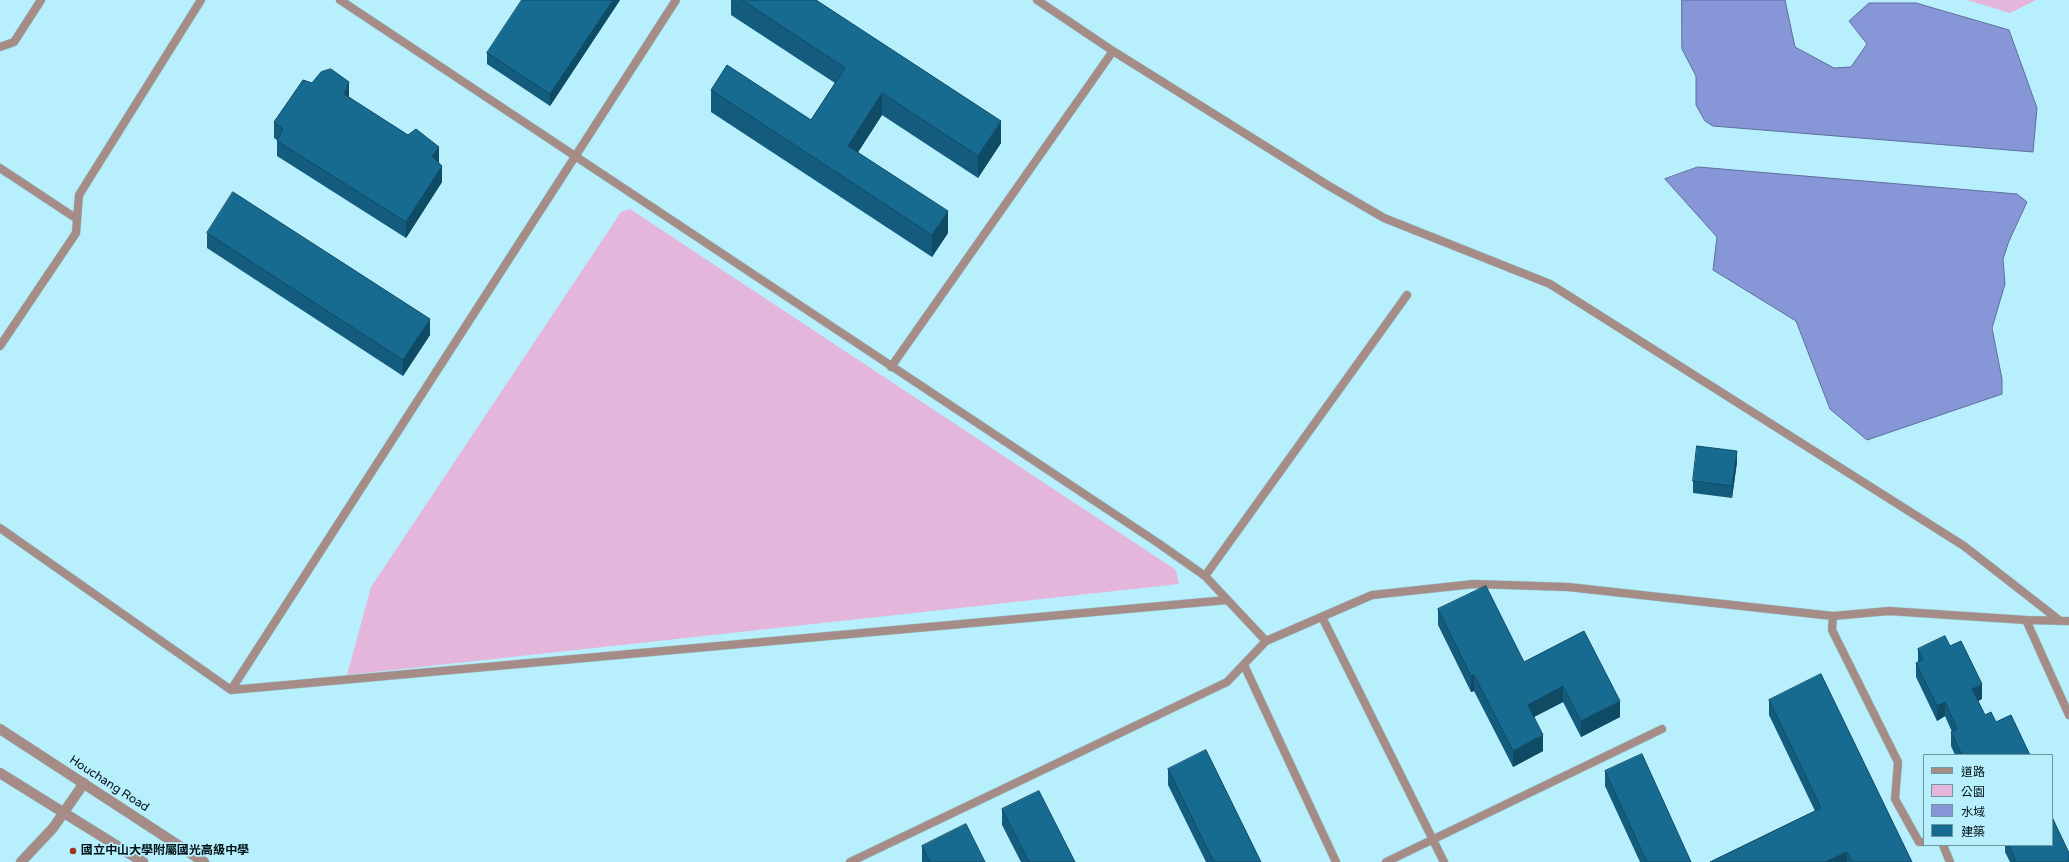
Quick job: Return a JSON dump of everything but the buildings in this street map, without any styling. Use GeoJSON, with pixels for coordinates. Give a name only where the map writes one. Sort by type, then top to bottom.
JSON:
{"type":"FeatureCollection","features":[{"type":"Feature","properties":{"kind":"street","name":"Houchang Road"},"geometry":{"type":"LineString","coordinates":[[0,728],[204,862]]}},
{"type":"Feature","properties":{"kind":"street"},"geometry":{"type":"LineString","coordinates":[[0,772],[143,862]]}},
{"type":"Feature","properties":{"kind":"street"},"geometry":{"type":"LineString","coordinates":[[20,862],[53,828],[84,784]]}},
{"type":"Feature","properties":{"kind":"lane"},"geometry":{"type":"LineString","coordinates":[[0,47],[14,42],[41,0]]}},
{"type":"Feature","properties":{"kind":"lane"},"geometry":{"type":"LineString","coordinates":[[0,346],[76,233],[79,195],[201,0]]}},
{"type":"Feature","properties":{"kind":"lane"},"geometry":{"type":"LineString","coordinates":[[340,0],[576,155],[891,367],[1158,543],[1205,576],[1266,641]]}},
{"type":"Feature","properties":{"kind":"lane"},"geometry":{"type":"LineString","coordinates":[[231,690],[676,0]]}},
{"type":"Feature","properties":{"kind":"lane"},"geometry":{"type":"LineString","coordinates":[[1037,0],[1113,50],[1329,186],[1384,218],[1550,284],[1964,546],[2059,620]]}},
{"type":"Feature","properties":{"kind":"lane"},"geometry":{"type":"LineString","coordinates":[[891,367],[1113,50]]}},
{"type":"Feature","properties":{"kind":"lane"},"geometry":{"type":"LineString","coordinates":[[0,168],[77,219]]}},
{"type":"Feature","properties":{"kind":"lane"},"geometry":{"type":"LineString","coordinates":[[1205,576],[1407,295]]}},
{"type":"Feature","properties":{"kind":"lane"},"geometry":{"type":"LineString","coordinates":[[0,528],[231,690],[1227,600]]}},
{"type":"Feature","properties":{"kind":"lane"},"geometry":{"type":"LineString","coordinates":[[850,862],[1227,682],[1266,641],[1372,595],[1474,584],[1568,587],[1833,616],[1889,610],[2026,620],[2069,621]]}},
{"type":"Feature","properties":{"kind":"lane"},"geometry":{"type":"LineString","coordinates":[[1833,616],[1832,630],[1898,762],[1895,799],[1919,842],[1923,842]]}},
{"type":"Feature","properties":{"kind":"lane"},"geometry":{"type":"LineString","coordinates":[[1322,617],[1444,862]]}},
{"type":"Feature","properties":{"kind":"lane"},"geometry":{"type":"LineString","coordinates":[[2026,620],[2069,715]]}},
{"type":"Feature","properties":{"kind":"lane"},"geometry":{"type":"LineString","coordinates":[[1244,665],[1336,862]]}},
{"type":"Feature","properties":{"kind":"lane"},"geometry":{"type":"LineString","coordinates":[[1386,862],[1662,729]]}},
{"type":"Feature","properties":{"kind":"lane"},"geometry":{"type":"LineString","coordinates":[[1943,846],[1950,862]]}},
{"type":"Feature","properties":{"kind":"green space"},"geometry":{"type":"Polygon","coordinates":[[[1967,0],[2036,0],[2010,13],[1967,0]]]}},
{"type":"Feature","properties":{"kind":"green space"},"geometry":{"type":"Polygon","coordinates":[[[630,209],[1176,570],[1179,584],[347,675],[371,587],[621,212],[630,209]]]}},
{"type":"Feature","properties":{"kind":"water"},"geometry":{"type":"Polygon","coordinates":[[[1682,0],[1785,0],[1795,47],[1834,68],[1851,67],[1867,44],[1849,21],[1869,3],[1916,3],[2009,30],[2037,108],[2033,152],[1713,126],[1705,121],[1696,105],[1696,76],[1682,49],[1682,0]]]}},
{"type":"Feature","properties":{"kind":"water"},"geometry":{"type":"Polygon","coordinates":[[[1698,167],[2017,194],[2027,202],[2009,241],[2003,259],[2005,284],[1992,328],[2002,379],[2002,394],[1867,440],[1830,409],[1796,321],[1713,270],[1717,237],[1665,179],[1698,167]]]}},
{"type":"Feature","properties":{"kind":"place","name":"國立中山大學附屬國光高級中學"},"geometry":{"type":"Point","coordinates":[73,851]}}]}
